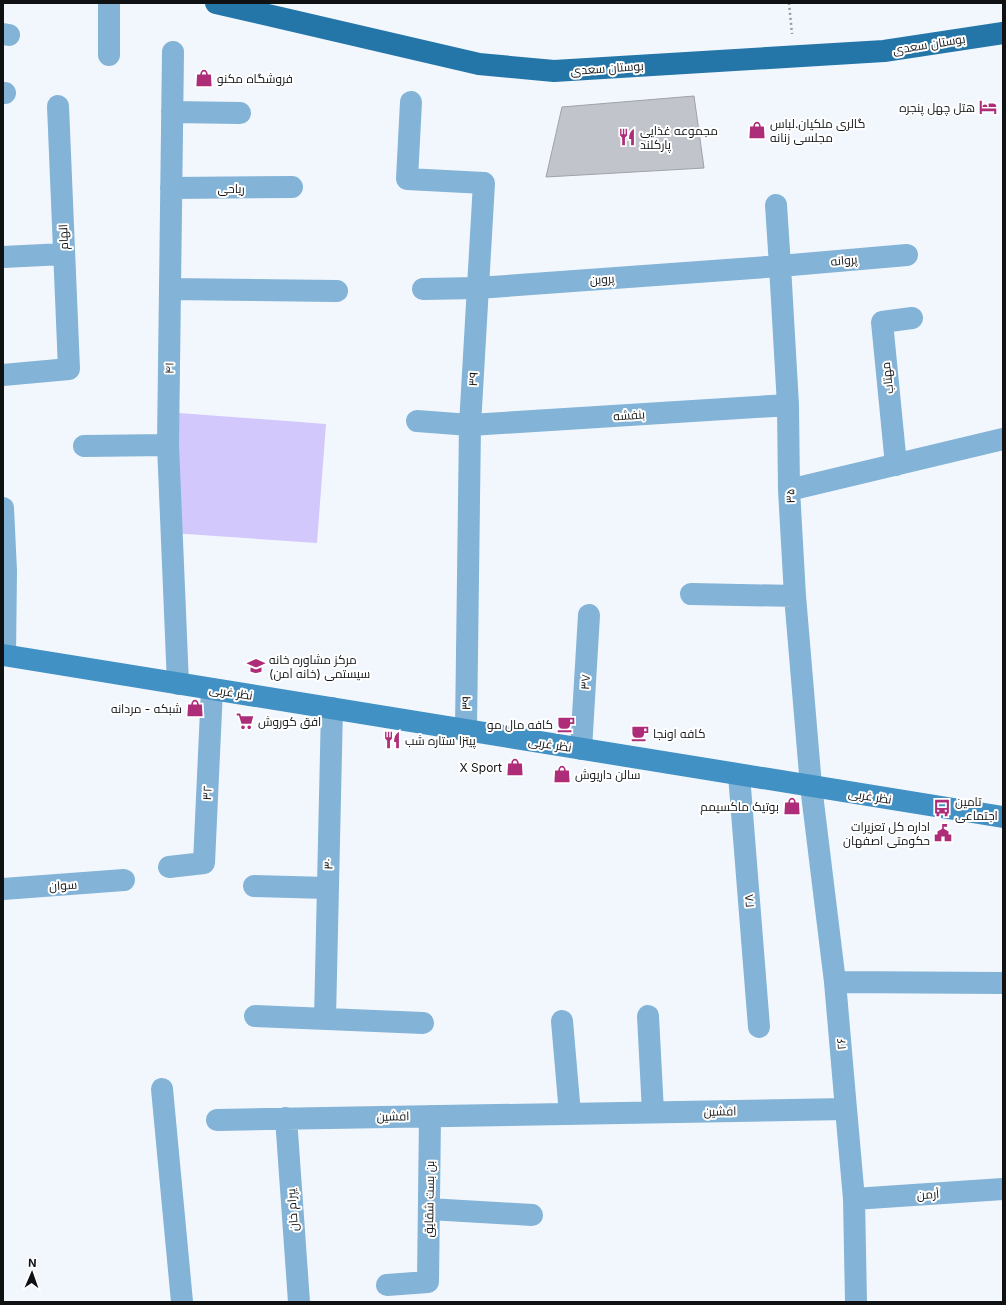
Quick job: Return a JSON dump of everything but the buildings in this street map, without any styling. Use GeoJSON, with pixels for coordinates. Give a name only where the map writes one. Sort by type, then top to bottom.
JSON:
{"type":"FeatureCollection","features":[{"type":"Feature","properties":{"kind":"main road","name":"بوستان سعدی"},"geometry":{"type":"LineString","coordinates":[[216,3],[479,64],[562,71],[884,51],[1003,33]]}},
{"type":"Feature","properties":{"kind":"main road","name":"نظر غربی"},"geometry":{"type":"LineString","coordinates":[[4,655],[1003,817]]}},
{"type":"Feature","properties":{"kind":"street"},"geometry":{"type":"LineString","coordinates":[[109,3],[109,55]]}},
{"type":"Feature","properties":{"kind":"street","name":"۴۱"},"geometry":{"type":"LineString","coordinates":[[173,52],[168,446],[178,684]]}},
{"type":"Feature","properties":{"kind":"street","name":"۳۹"},"geometry":{"type":"LineString","coordinates":[[411,102],[407,179],[484,183],[470,425],[466,730]]}},
{"type":"Feature","properties":{"kind":"street","name":"الهام"},"geometry":{"type":"LineString","coordinates":[[3,375],[69,368],[58,106]]}},
{"type":"Feature","properties":{"kind":"street"},"geometry":{"type":"LineString","coordinates":[[172,112],[240,113]]}},
{"type":"Feature","properties":{"kind":"street","name":"ریاحی"},"geometry":{"type":"LineString","coordinates":[[171,188],[292,187]]}},
{"type":"Feature","properties":{"kind":"street","name":"۳۵"},"geometry":{"type":"LineString","coordinates":[[776,205],[788,405],[789,490],[795,596],[811,786]]}},
{"type":"Feature","properties":{"kind":"street"},"geometry":{"type":"LineString","coordinates":[[3,257],[64,254]]}},
{"type":"Feature","properties":{"kind":"street","name":"پروانه"},"geometry":{"type":"LineString","coordinates":[[780,266],[907,255]]}},
{"type":"Feature","properties":{"kind":"street","name":"پروین"},"geometry":{"type":"LineString","coordinates":[[423,289],[478,288],[780,266]]}},
{"type":"Feature","properties":{"kind":"street"},"geometry":{"type":"LineString","coordinates":[[170,289],[337,291]]}},
{"type":"Feature","properties":{"kind":"street","name":"مهتاب"},"geometry":{"type":"LineString","coordinates":[[896,465],[882,322],[912,318]]}},
{"type":"Feature","properties":{"kind":"street","name":"بنفشه"},"geometry":{"type":"LineString","coordinates":[[417,421],[470,425],[788,405]]}},
{"type":"Feature","properties":{"kind":"street"},"geometry":{"type":"LineString","coordinates":[[789,490],[1003,440]]}},
{"type":"Feature","properties":{"kind":"street"},"geometry":{"type":"LineString","coordinates":[[84,446],[168,446]]}},
{"type":"Feature","properties":{"kind":"street"},"geometry":{"type":"LineString","coordinates":[[3,508],[6,571],[4,655]]}},
{"type":"Feature","properties":{"kind":"street"},"geometry":{"type":"LineString","coordinates":[[691,594],[795,596]]}},
{"type":"Feature","properties":{"kind":"street","name":"۳۷"},"geometry":{"type":"LineString","coordinates":[[581,749],[589,615]]}},
{"type":"Feature","properties":{"kind":"street","name":"۳۲"},"geometry":{"type":"LineString","coordinates":[[169,867],[204,862],[212,689]]}},
{"type":"Feature","properties":{"kind":"street","name":"۳۰"},"geometry":{"type":"LineString","coordinates":[[325,1019],[332,708]]}},
{"type":"Feature","properties":{"kind":"street","name":"۲۸"},"geometry":{"type":"LineString","coordinates":[[739,775],[759,1027]]}},
{"type":"Feature","properties":{"kind":"street","name":"۲۶"},"geometry":{"type":"LineString","coordinates":[[811,786],[835,982],[854,1199],[856,1302]]}},
{"type":"Feature","properties":{"kind":"street","name":"سوان"},"geometry":{"type":"LineString","coordinates":[[3,889],[124,880]]}},
{"type":"Feature","properties":{"kind":"street"},"geometry":{"type":"LineString","coordinates":[[254,886],[327,888]]}},
{"type":"Feature","properties":{"kind":"street"},"geometry":{"type":"LineString","coordinates":[[835,982],[1003,983]]}},
{"type":"Feature","properties":{"kind":"street"},"geometry":{"type":"LineString","coordinates":[[255,1016],[423,1023]]}},
{"type":"Feature","properties":{"kind":"street"},"geometry":{"type":"LineString","coordinates":[[648,1016],[653,1112]]}},
{"type":"Feature","properties":{"kind":"street"},"geometry":{"type":"LineString","coordinates":[[562,1021],[570,1114]]}},
{"type":"Feature","properties":{"kind":"street"},"geometry":{"type":"LineString","coordinates":[[162,1089],[182,1302]]}},
{"type":"Feature","properties":{"kind":"street","name":"افشین"},"geometry":{"type":"LineString","coordinates":[[217,1120],[846,1109]]}},
{"type":"Feature","properties":{"kind":"street","name":"بن بست شقایق"},"geometry":{"type":"LineString","coordinates":[[387,1286],[428,1282],[430,1116]]}},
{"type":"Feature","properties":{"kind":"street","name":"یپرام خان"},"geometry":{"type":"LineString","coordinates":[[286,1118],[299,1302]]}},
{"type":"Feature","properties":{"kind":"street","name":"آرمن"},"geometry":{"type":"LineString","coordinates":[[854,1199],[1003,1189]]}},
{"type":"Feature","properties":{"kind":"street"},"geometry":{"type":"LineString","coordinates":[[429,1209],[532,1215]]}},
{"type":"Feature","properties":{"kind":"path"},"geometry":{"type":"LineString","coordinates":[[789,3],[794,56]]}},
{"type":"Feature","properties":{"kind":"shaded area"},"geometry":{"type":"Polygon","coordinates":[[[179,413],[326,424],[317,543],[171,533],[179,413]]]}},
{"type":"Feature","properties":{"kind":"place","name":"فروشگاه مکنو"},"geometry":{"type":"Point","coordinates":[204,78]}},
{"type":"Feature","properties":{"kind":"place","name":"هتل چهل پنجره"},"geometry":{"type":"Point","coordinates":[988,107]}},
{"type":"Feature","properties":{"kind":"place","name":"گالری ملکیان.لباس مجلسی زنانه"},"geometry":{"type":"Point","coordinates":[757,130]}},
{"type":"Feature","properties":{"kind":"place","name":"مجموعه غذایی پارکلند"},"geometry":{"type":"Point","coordinates":[627,137]}},
{"type":"Feature","properties":{"kind":"place","name":"مرکز مشاوره خانه سیستمی (خانه اَمن)"},"geometry":{"type":"Point","coordinates":[256,666]}},
{"type":"Feature","properties":{"kind":"place","name":"شبکه - مردانه"},"geometry":{"type":"Point","coordinates":[195,708]}},
{"type":"Feature","properties":{"kind":"place","name":"افق کوروش"},"geometry":{"type":"Point","coordinates":[245,721]}},
{"type":"Feature","properties":{"kind":"place","name":"کافه مال مو"},"geometry":{"type":"Point","coordinates":[566,724]}},
{"type":"Feature","properties":{"kind":"place","name":"کافه اونجا"},"geometry":{"type":"Point","coordinates":[640,733]}},
{"type":"Feature","properties":{"kind":"place","name":"پیتزا ستاره شب"},"geometry":{"type":"Point","coordinates":[392,740]}},
{"type":"Feature","properties":{"kind":"place","name":"X Sport"},"geometry":{"type":"Point","coordinates":[515,767]}},
{"type":"Feature","properties":{"kind":"place","name":"سالن داریوش"},"geometry":{"type":"Point","coordinates":[562,774]}},
{"type":"Feature","properties":{"kind":"place","name":"بوتیک ماکسیمم"},"geometry":{"type":"Point","coordinates":[792,806]}},
{"type":"Feature","properties":{"kind":"place","name":"تامین اجتماعی"},"geometry":{"type":"Point","coordinates":[942,808]}},
{"type":"Feature","properties":{"kind":"place","name":"اداره کل تعزیرات حکومتی اصفهان"},"geometry":{"type":"Point","coordinates":[943,833]}}]}
